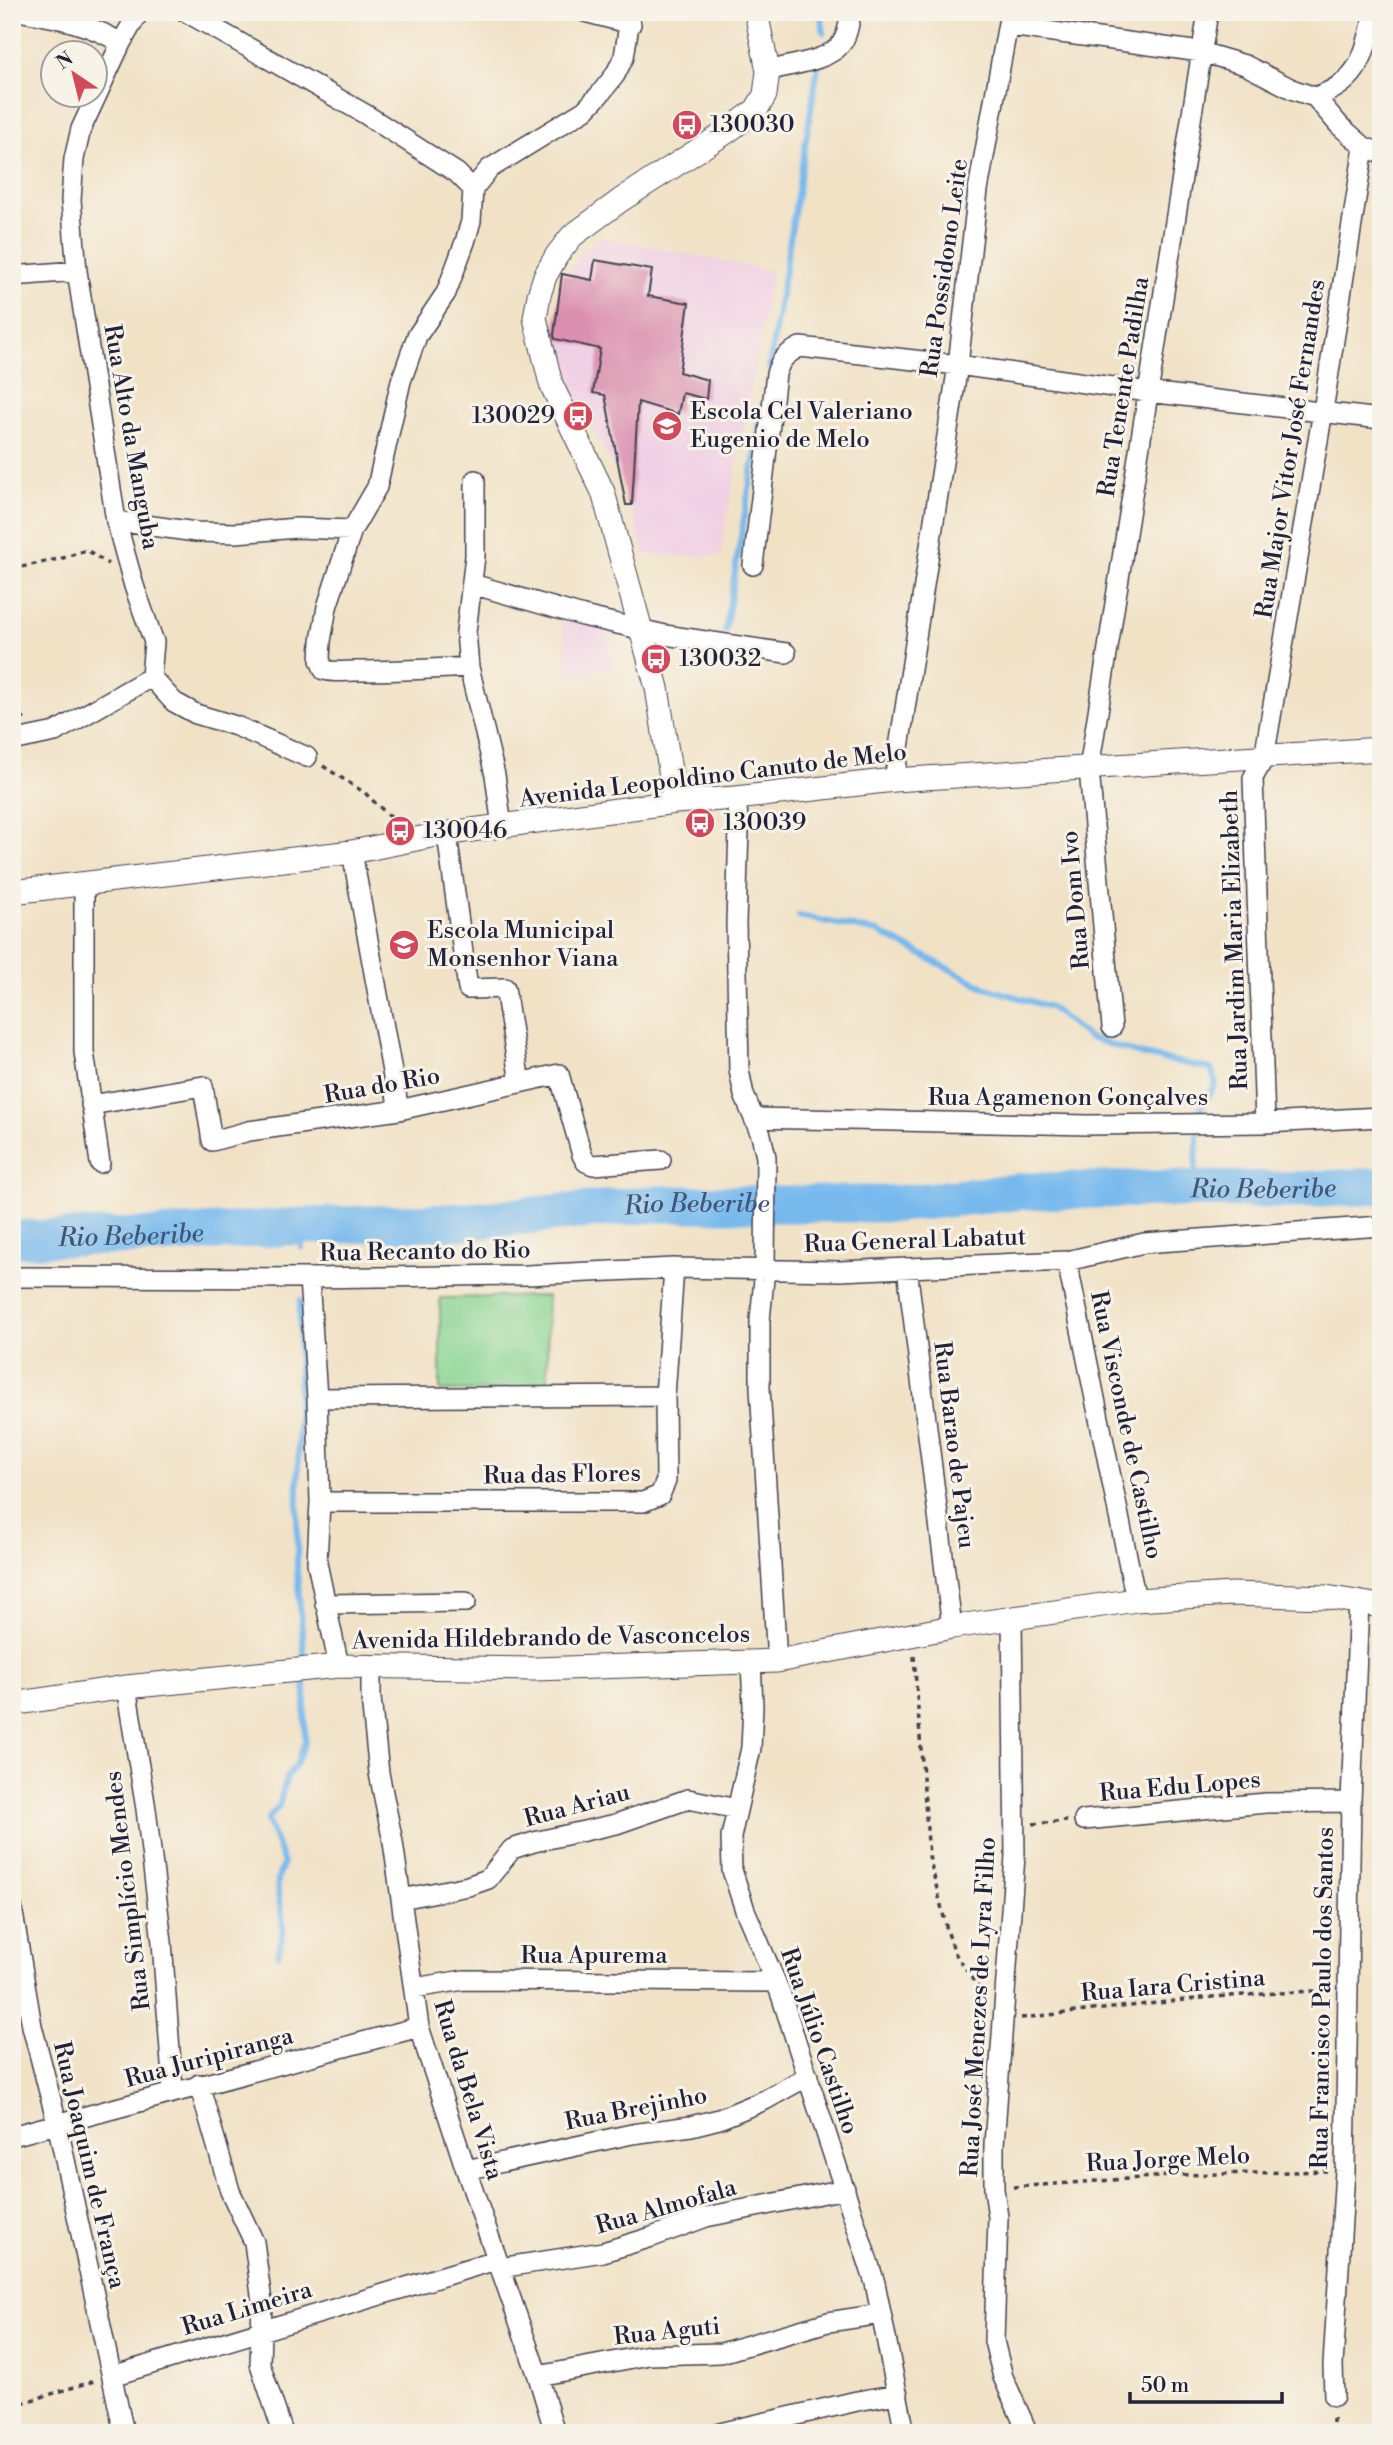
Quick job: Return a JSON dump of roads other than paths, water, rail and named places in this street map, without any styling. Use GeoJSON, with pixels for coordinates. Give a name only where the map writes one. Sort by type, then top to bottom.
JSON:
{"type":"FeatureCollection","features":[{"type":"Feature","properties":{"kind":"street"},"geometry":{"type":"LineString","coordinates":[[23,12],[77,22],[103,32],[121,43]]}},
{"type":"Feature","properties":{"kind":"street","name":"Rua Alto da Manguba"},"geometry":{"type":"LineString","coordinates":[[139,12],[86,116],[74,159],[71,200],[77,271],[116,521],[154,642],[151,677]]}},
{"type":"Feature","properties":{"kind":"street"},"geometry":{"type":"LineString","coordinates":[[186,12],[365,114],[457,173],[473,189]]}},
{"type":"Feature","properties":{"kind":"street"},"geometry":{"type":"LineString","coordinates":[[469,667],[391,672],[336,673],[324,670],[320,660],[325,618],[352,530],[377,487],[401,382],[417,336],[446,293],[461,253],[471,221],[473,189],[489,169],[586,110],[615,75],[624,57],[631,18],[585,12]]}},
{"type":"Feature","properties":{"kind":"street"},"geometry":{"type":"LineString","coordinates":[[675,802],[659,698],[603,492],[551,384],[535,318],[545,275],[556,255],[572,236],[756,110],[765,94],[768,71],[756,12]]}},
{"type":"Feature","properties":{"kind":"street"},"geometry":{"type":"LineString","coordinates":[[768,71],[826,56],[840,46],[847,34],[851,12]]}},
{"type":"Feature","properties":{"kind":"street","name":"Rua Tenente Padilha"},"geometry":{"type":"LineString","coordinates":[[1089,769],[1208,12]]}},
{"type":"Feature","properties":{"kind":"street"},"geometry":{"type":"LineString","coordinates":[[1315,97],[1335,90],[1352,75],[1361,59],[1375,12]]}},
{"type":"Feature","properties":{"kind":"street"},"geometry":{"type":"LineString","coordinates":[[1009,19],[1201,52],[1245,65],[1294,90],[1315,97],[1339,125],[1372,150]]}},
{"type":"Feature","properties":{"kind":"street","name":"Rua Possidono Leite"},"geometry":{"type":"LineString","coordinates":[[894,780],[958,365],[978,190],[1009,19]]}},
{"type":"Feature","properties":{"kind":"street","name":"Rua Major Vitor José Fernandes"},"geometry":{"type":"LineString","coordinates":[[1264,758],[1323,411],[1372,150]]}},
{"type":"Feature","properties":{"kind":"street"},"geometry":{"type":"LineString","coordinates":[[12,276],[77,271]]}},
{"type":"Feature","properties":{"kind":"street"},"geometry":{"type":"LineString","coordinates":[[753,565],[776,374],[780,362],[788,352],[800,348],[958,365],[1148,392],[1381,419]]}},
{"type":"Feature","properties":{"kind":"street"},"geometry":{"type":"LineString","coordinates":[[475,480],[475,556],[466,632],[469,667],[495,775],[502,827]]}},
{"type":"Feature","properties":{"kind":"street"},"geometry":{"type":"LineString","coordinates":[[116,521],[196,532],[236,533],[297,528],[352,530]]}},
{"type":"Feature","properties":{"kind":"street"},"geometry":{"type":"LineString","coordinates":[[472,584],[583,616],[679,638],[786,653]]}},
{"type":"Feature","properties":{"kind":"street"},"geometry":{"type":"LineString","coordinates":[[21,740],[55,732],[151,677],[174,702],[196,714],[236,726],[307,757]]}},
{"type":"Feature","properties":{"kind":"street","name":"Avenida Leopoldino Canuto de Melo"},"geometry":{"type":"LineString","coordinates":[[12,892],[352,852],[447,834],[675,802],[736,798],[894,780],[1381,749]]}},
{"type":"Feature","properties":{"kind":"street","name":"Rua Jardim Maria Elizabeth"},"geometry":{"type":"LineString","coordinates":[[1264,758],[1254,779],[1265,1124]]}},
{"type":"Feature","properties":{"kind":"street","name":"Rua Dom Ivo"},"geometry":{"type":"LineString","coordinates":[[1089,769],[1112,1027]]}},
{"type":"Feature","properties":{"kind":"street"},"geometry":{"type":"LineString","coordinates":[[736,798],[739,829],[737,1040],[740,1082],[766,1157],[765,1269],[760,1304],[760,1388],[777,1661]]}},
{"type":"Feature","properties":{"kind":"street"},"geometry":{"type":"LineString","coordinates":[[447,834],[468,989],[505,988],[520,1083]]}},
{"type":"Feature","properties":{"kind":"street"},"geometry":{"type":"LineString","coordinates":[[352,852],[399,1110]]}},
{"type":"Feature","properties":{"kind":"street"},"geometry":{"type":"LineString","coordinates":[[83,884],[84,1052],[100,1163]]}},
{"type":"Feature","properties":{"kind":"street","name":"Rua do Rio"},"geometry":{"type":"LineString","coordinates":[[90,1105],[203,1086],[212,1141],[248,1131],[399,1110],[559,1074],[586,1162],[593,1165],[661,1160]]}},
{"type":"Feature","properties":{"kind":"street","name":"Rua Agamenon Gonçalves"},"geometry":{"type":"LineString","coordinates":[[754,1118],[1088,1125],[1265,1124],[1381,1117]]}},
{"type":"Feature","properties":{"kind":"street","name":"Rua General Labatut"},"geometry":{"type":"LineString","coordinates":[[765,1269],[840,1271],[1067,1261],[1144,1243],[1381,1226]]}},
{"type":"Feature","properties":{"kind":"street","name":"Rua Visconde de Castilho"},"geometry":{"type":"LineString","coordinates":[[1067,1261],[1136,1600]]}},
{"type":"Feature","properties":{"kind":"street","name":"Rua Recanto do Rio"},"geometry":{"type":"LineString","coordinates":[[329,1667],[325,1604],[317,1563],[320,1502],[317,1398],[309,1278],[527,1275],[674,1268],[765,1269]]}},
{"type":"Feature","properties":{"kind":"street","name":"Rua das Flores"},"geometry":{"type":"LineString","coordinates":[[320,1502],[643,1502],[660,1495],[666,1481],[665,1396],[674,1268]]}},
{"type":"Feature","properties":{"kind":"street","name":"Rua Barao de Pajeu"},"geometry":{"type":"LineString","coordinates":[[907,1268],[952,1628]]}},
{"type":"Feature","properties":{"kind":"street"},"geometry":{"type":"LineString","coordinates":[[12,1276],[309,1278]]}},
{"type":"Feature","properties":{"kind":"street"},"geometry":{"type":"LineString","coordinates":[[317,1398],[665,1396]]}},
{"type":"Feature","properties":{"kind":"street","name":"Avenida Hildebrando de Vasconcelos"},"geometry":{"type":"LineString","coordinates":[[12,1704],[127,1687],[329,1667],[535,1669],[777,1661],[952,1628],[1136,1600],[1232,1594],[1370,1603]]}},
{"type":"Feature","properties":{"kind":"street"},"geometry":{"type":"LineString","coordinates":[[325,1604],[466,1602]]}},
{"type":"Feature","properties":{"kind":"street","name":"Rua Francisco Paulo dos Santos"},"geometry":{"type":"LineString","coordinates":[[1334,2396],[1333,2365],[1345,2171],[1351,1802],[1370,1603]]}},
{"type":"Feature","properties":{"kind":"street","name":"Rua José Menezes de Lyra Filho"},"geometry":{"type":"LineString","coordinates":[[1012,1618],[1015,1856],[994,2145],[994,2189],[998,2217],[994,2341],[1003,2377],[1028,2433]]}},
{"type":"Feature","properties":{"kind":"street","name":"Rua Júlio Castilho"},"geometry":{"type":"LineString","coordinates":[[751,1662],[751,1748],[731,1837],[732,1870],[745,1910],[776,1982],[875,2283],[905,2433]]}},
{"type":"Feature","properties":{"kind":"street","name":"Rua da Bela Vista"},"geometry":{"type":"LineString","coordinates":[[371,1667],[371,1698],[380,1773],[419,2027],[555,2433]]}},
{"type":"Feature","properties":{"kind":"street","name":"Rua Simplício Mendes"},"geometry":{"type":"LineString","coordinates":[[127,1687],[146,1809],[162,1942],[173,2091]]}},
{"type":"Feature","properties":{"kind":"street","name":"Rua Ariau"},"geometry":{"type":"LineString","coordinates":[[401,1899],[468,1886],[488,1879],[512,1849],[616,1824],[688,1799],[737,1809]]}},
{"type":"Feature","properties":{"kind":"street","name":"Rua Edu Lopes"},"geometry":{"type":"LineString","coordinates":[[1084,1820],[1266,1803],[1351,1802]]}},
{"type":"Feature","properties":{"kind":"street","name":"Rua Joaquim de França"},"geometry":{"type":"LineString","coordinates":[[12,1907],[32,2026],[57,2123],[124,2433]]}},
{"type":"Feature","properties":{"kind":"street","name":"Rua Apurema"},"geometry":{"type":"LineString","coordinates":[[414,1988],[464,1980],[776,1982]]}},
{"type":"Feature","properties":{"kind":"street","name":"Rua Juripiranga"},"geometry":{"type":"LineString","coordinates":[[12,2136],[419,2027]]}},
{"type":"Feature","properties":{"kind":"street","name":"Rua Brejinho"},"geometry":{"type":"LineString","coordinates":[[466,2170],[632,2134],[691,2126],[719,2119],[765,2100],[808,2076]]}},
{"type":"Feature","properties":{"kind":"street"},"geometry":{"type":"LineString","coordinates":[[199,2084],[230,2191],[254,2242],[262,2302],[260,2364],[283,2433]]}},
{"type":"Feature","properties":{"kind":"street","name":"Rua Almofala"},"geometry":{"type":"LineString","coordinates":[[498,2264],[603,2252],[706,2217],[845,2189]]}},
{"type":"Feature","properties":{"kind":"street","name":"Rua Limeira"},"geometry":{"type":"LineString","coordinates":[[112,2376],[498,2264]]}},
{"type":"Feature","properties":{"kind":"street","name":"Rua Aguti"},"geometry":{"type":"LineString","coordinates":[[538,2376],[649,2355],[721,2353],[828,2322],[881,2314]]}},
{"type":"Feature","properties":{"kind":"street"},"geometry":{"type":"LineString","coordinates":[[720,2433],[898,2394]]}},
{"type":"Feature","properties":{"kind":"waterway"},"geometry":{"type":"LineString","coordinates":[[820,12],[824,32]]}},
{"type":"Feature","properties":{"kind":"waterway"},"geometry":{"type":"LineString","coordinates":[[769,368],[818,66]]}},
{"type":"Feature","properties":{"kind":"waterway"},"geometry":{"type":"LineString","coordinates":[[725,631],[763,406]]}},
{"type":"Feature","properties":{"kind":"waterway"},"geometry":{"type":"LineString","coordinates":[[799,916],[878,932],[986,988],[1050,1007],[1089,1038],[1143,1055],[1211,1069],[1216,1084],[1199,1111],[1194,1189]]}},
{"type":"Feature","properties":{"kind":"waterway","name":"Rio Beberibe"},"geometry":{"type":"LineString","coordinates":[[12,1239],[158,1236],[304,1226],[472,1221],[655,1204],[897,1204],[1026,1191],[1298,1190],[1381,1186]]}},
{"type":"Feature","properties":{"kind":"waterway"},"geometry":{"type":"LineString","coordinates":[[298,1227],[302,1248]]}},
{"type":"Feature","properties":{"kind":"waterway"},"geometry":{"type":"LineString","coordinates":[[300,1301],[297,1571],[305,1665]]}},
{"type":"Feature","properties":{"kind":"waterway"},"geometry":{"type":"LineString","coordinates":[[278,1955],[283,1928],[278,1880],[284,1863],[267,1820],[279,1806],[287,1776],[296,1764],[305,1742],[305,1676]]}},
{"type":"Feature","properties":{"kind":"place","name":"130030"},"geometry":{"type":"Point","coordinates":[687,125]}},
{"type":"Feature","properties":{"kind":"place","name":"130029"},"geometry":{"type":"Point","coordinates":[578,416]}},
{"type":"Feature","properties":{"kind":"place","name":"Escola Cel Valeriano Eugenio de Melo"},"geometry":{"type":"Point","coordinates":[667,426]}},
{"type":"Feature","properties":{"kind":"place","name":"130032"},"geometry":{"type":"Point","coordinates":[656,659]}},
{"type":"Feature","properties":{"kind":"place","name":"130039"},"geometry":{"type":"Point","coordinates":[700,823]}},
{"type":"Feature","properties":{"kind":"place","name":"130046"},"geometry":{"type":"Point","coordinates":[400,831]}},
{"type":"Feature","properties":{"kind":"place","name":"Escola Municipal Monsenhor Viana"},"geometry":{"type":"Point","coordinates":[404,945]}}]}
